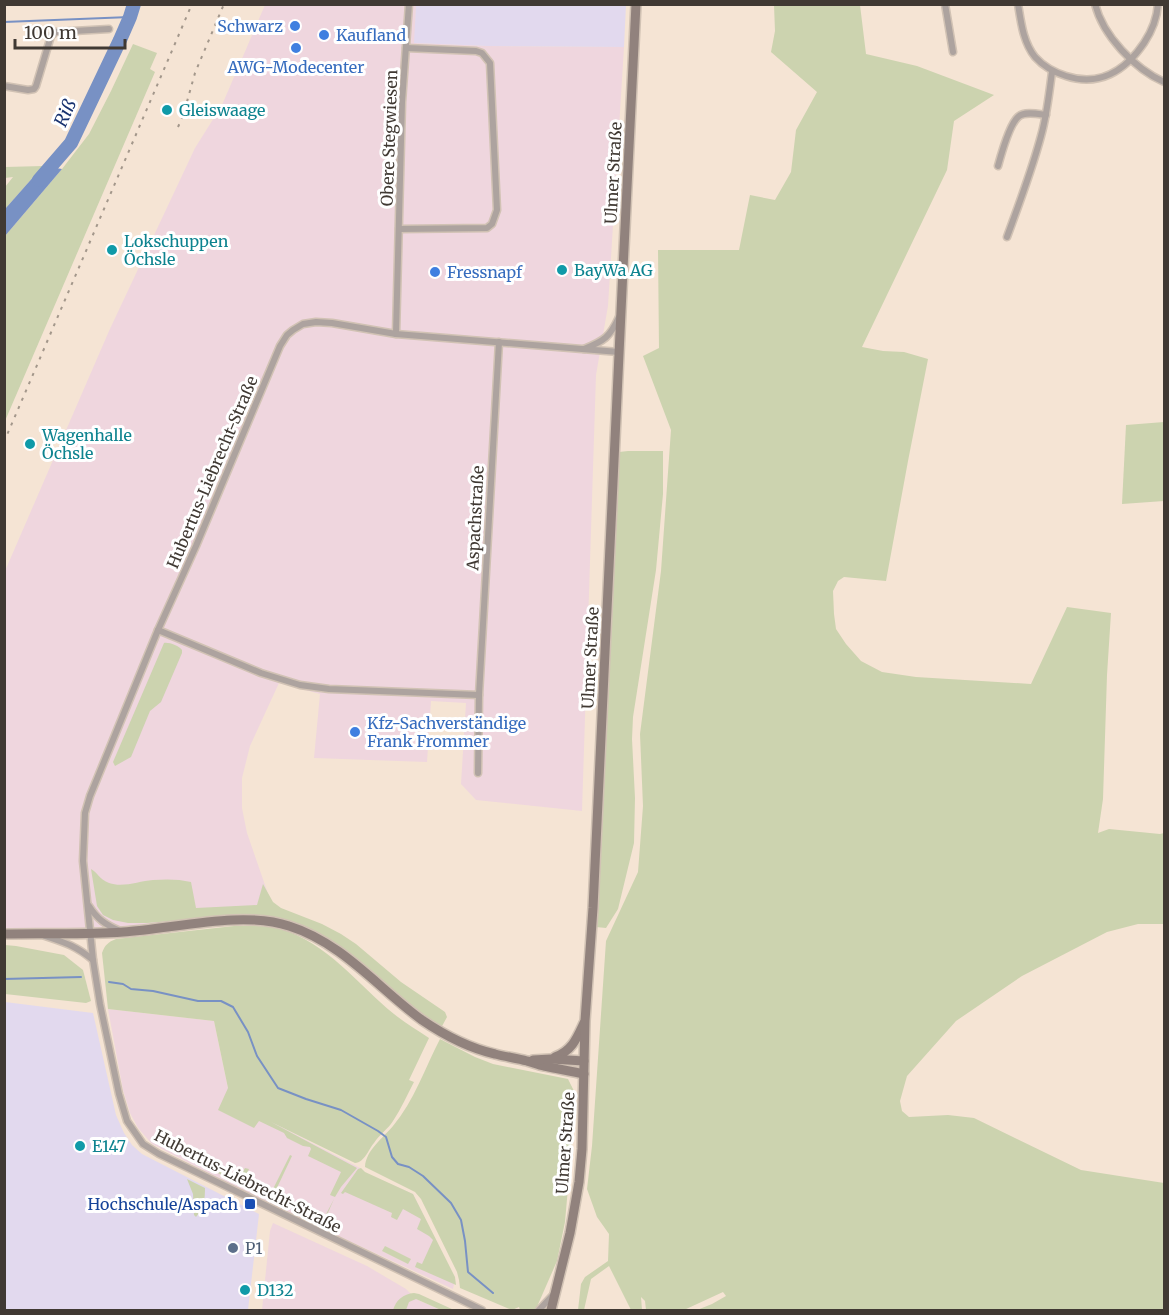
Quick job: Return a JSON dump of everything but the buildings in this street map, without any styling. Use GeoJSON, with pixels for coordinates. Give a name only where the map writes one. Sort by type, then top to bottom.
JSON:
{"type":"FeatureCollection","features":[{"type":"Feature","properties":{"kind":"main road","name":"Ulmer Straße"},"geometry":{"type":"LineString","coordinates":[[551,1311],[570,1233],[582,1149],[585,1021],[594,897],[636,4]]}},
{"type":"Feature","properties":{"kind":"main road"},"geometry":{"type":"LineString","coordinates":[[4,934],[123,932],[240,920],[288,925],[321,939],[396,1000],[451,1037],[486,1052],[584,1074]]}},
{"type":"Feature","properties":{"kind":"main road"},"geometry":{"type":"LineString","coordinates":[[551,1059],[564,1054],[574,1043],[585,1021]]}},
{"type":"Feature","properties":{"kind":"main road"},"geometry":{"type":"LineString","coordinates":[[526,1061],[551,1059],[584,1061]]}},
{"type":"Feature","properties":{"kind":"street","name":"Obere Stegwiesen"},"geometry":{"type":"LineString","coordinates":[[396,334],[402,102],[409,4]]}},
{"type":"Feature","properties":{"kind":"street"},"geometry":{"type":"LineString","coordinates":[[945,4],[953,52]]}},
{"type":"Feature","properties":{"kind":"street"},"geometry":{"type":"LineString","coordinates":[[1018,4],[1023,32],[1035,56],[1053,72],[1085,81],[1102,78],[1116,72],[1131,59],[1148,36],[1157,18],[1158,4]]}},
{"type":"Feature","properties":{"kind":"street"},"geometry":{"type":"LineString","coordinates":[[1095,4],[1098,15],[1118,47],[1164,82]]}},
{"type":"Feature","properties":{"kind":"street"},"geometry":{"type":"LineString","coordinates":[[4,86],[34,89],[51,36],[56,32],[109,29]]}},
{"type":"Feature","properties":{"kind":"street","name":"Obere Stegwiesen"},"geometry":{"type":"LineString","coordinates":[[399,229],[487,228],[492,224],[497,210],[490,63],[482,53],[476,51],[406,48]]}},
{"type":"Feature","properties":{"kind":"street"},"geometry":{"type":"LineString","coordinates":[[1006,237],[1041,138],[1053,72]]}},
{"type":"Feature","properties":{"kind":"street"},"geometry":{"type":"LineString","coordinates":[[998,166],[1008,134],[1018,117],[1025,114],[1046,115]]}},
{"type":"Feature","properties":{"kind":"street"},"geometry":{"type":"LineString","coordinates":[[582,350],[608,337],[621,314]]}},
{"type":"Feature","properties":{"kind":"street","name":"Hubertus-Liebrecht-Straße"},"geometry":{"type":"LineString","coordinates":[[482,1311],[159,1154],[143,1144],[127,1121],[100,1004],[83,861],[85,813],[158,630],[280,346],[287,335],[303,324],[316,322],[396,334],[619,352]]}},
{"type":"Feature","properties":{"kind":"street","name":"Aspachstraße"},"geometry":{"type":"LineString","coordinates":[[478,773],[479,695],[499,342]]}},
{"type":"Feature","properties":{"kind":"street"},"geometry":{"type":"LineString","coordinates":[[158,630],[261,673],[300,685],[329,689],[479,695]]}},
{"type":"Feature","properties":{"kind":"street"},"geometry":{"type":"LineString","coordinates":[[87,903],[94,915],[106,925],[123,932]]}},
{"type":"Feature","properties":{"kind":"street"},"geometry":{"type":"LineString","coordinates":[[36,933],[70,944],[93,960]]}},
{"type":"Feature","properties":{"kind":"street"},"geometry":{"type":"LineString","coordinates":[[539,1311],[556,1291]]}},
{"type":"Feature","properties":{"kind":"shaded area"},"geometry":{"type":"Polygon","coordinates":[[[265,5],[416,5],[415,43],[624,47],[608,306],[596,375],[582,811],[476,800],[461,784],[466,703],[431,701],[427,762],[314,758],[320,694],[279,683],[250,746],[242,778],[242,808],[247,833],[275,914],[220,915],[150,925],[104,928],[5,928],[5,571],[109,331],[195,148],[222,105],[265,5]]]}},
{"type":"Feature","properties":{"kind":"shaded area"},"geometry":{"type":"Polygon","coordinates":[[[416,5],[626,5],[624,47],[414,43],[416,5]]]}},
{"type":"Feature","properties":{"kind":"shaded area"},"geometry":{"type":"Polygon","coordinates":[[[5,1002],[93,1013],[116,1115],[132,1145],[142,1154],[259,1214],[248,1310],[5,1310],[5,1002]]]}},
{"type":"Feature","properties":{"kind":"shaded area"},"geometry":{"type":"Polygon","coordinates":[[[108,1009],[214,1021],[230,1098],[360,1168],[363,1172],[413,1194],[455,1279],[453,1289],[273,1206],[152,1144],[138,1128],[130,1113],[123,1090],[108,1009]]]}},
{"type":"Feature","properties":{"kind":"shaded area"},"geometry":{"type":"Polygon","coordinates":[[[273,1223],[367,1266],[406,1289],[416,1299],[441,1310],[262,1310],[270,1231],[273,1223]]]}},
{"type":"Feature","properties":{"kind":"green space"},"geometry":{"type":"Polygon","coordinates":[[[774,5],[860,5],[866,54],[917,66],[994,95],[954,121],[947,170],[862,347],[904,352],[928,359],[886,581],[844,577],[838,581],[833,591],[836,629],[861,661],[882,672],[916,677],[1031,684],[1067,607],[1111,613],[1103,799],[1098,833],[1109,829],[1164,833],[1164,924],[1138,924],[1107,932],[1022,976],[956,1021],[907,1076],[900,1101],[902,1111],[909,1117],[948,1115],[974,1118],[1081,1170],[1164,1183],[1164,1310],[697,1310],[726,1296],[723,1292],[684,1310],[646,1310],[645,1301],[641,1297],[642,1310],[631,1310],[609,1266],[591,1279],[584,1310],[578,1310],[581,1284],[585,1277],[608,1261],[609,1234],[597,1217],[587,1189],[606,941],[638,872],[643,806],[640,734],[661,571],[671,430],[643,356],[659,348],[658,250],[739,250],[750,195],[775,200],[791,172],[796,130],[817,92],[771,52],[775,31],[774,5]]]}},
{"type":"Feature","properties":{"kind":"green space"},"geometry":{"type":"Polygon","coordinates":[[[133,44],[157,53],[150,69],[155,72],[5,421],[5,236],[89,134],[133,44]]]}},
{"type":"Feature","properties":{"kind":"green space"},"geometry":{"type":"Polygon","coordinates":[[[43,166],[5,209],[5,187],[13,177],[5,178],[5,167],[43,166]]]}},
{"type":"Feature","properties":{"kind":"green space"},"geometry":{"type":"Polygon","coordinates":[[[1164,422],[1164,501],[1122,504],[1126,425],[1164,422]]]}},
{"type":"Feature","properties":{"kind":"green space"},"geometry":{"type":"Polygon","coordinates":[[[663,451],[663,494],[656,570],[633,717],[634,843],[618,909],[606,928],[596,927],[619,452],[663,451]]]}},
{"type":"Feature","properties":{"kind":"green space"},"geometry":{"type":"Polygon","coordinates":[[[164,643],[176,646],[182,650],[182,653],[161,702],[150,711],[131,757],[115,766],[113,762],[164,643]]]}},
{"type":"Feature","properties":{"kind":"green space"},"geometry":{"type":"Polygon","coordinates":[[[91,869],[109,883],[114,884],[125,885],[163,879],[191,882],[196,908],[257,905],[263,884],[273,902],[281,908],[341,934],[401,982],[445,1012],[447,1017],[441,1028],[423,1018],[343,949],[331,940],[310,930],[232,916],[147,923],[113,920],[103,915],[97,906],[91,869]]]}},
{"type":"Feature","properties":{"kind":"green space"},"geometry":{"type":"Polygon","coordinates":[[[234,926],[280,929],[313,944],[394,1014],[429,1038],[409,1080],[414,1082],[399,1112],[364,1158],[358,1162],[355,1163],[271,1122],[357,1168],[335,1197],[330,1195],[341,1172],[308,1156],[310,1147],[287,1138],[284,1133],[259,1121],[254,1128],[218,1110],[228,1088],[214,1021],[108,1009],[102,953],[109,943],[116,939],[234,926]]]}},
{"type":"Feature","properties":{"kind":"green space"},"geometry":{"type":"Polygon","coordinates":[[[5,945],[64,955],[83,970],[91,1001],[86,1003],[5,994],[5,945]]]}},
{"type":"Feature","properties":{"kind":"green space"},"geometry":{"type":"Polygon","coordinates":[[[440,1039],[493,1064],[568,1079],[574,1091],[565,1222],[557,1261],[536,1309],[520,1310],[519,1307],[512,1310],[460,1288],[457,1272],[421,1199],[415,1192],[365,1167],[368,1155],[407,1106],[440,1039]]]}},
{"type":"Feature","properties":{"kind":"green space"},"geometry":{"type":"Polygon","coordinates":[[[193,1152],[229,1170],[226,1177],[189,1159],[193,1152]]]}},
{"type":"Feature","properties":{"kind":"green space"},"geometry":{"type":"Polygon","coordinates":[[[290,1155],[292,1156],[275,1192],[280,1195],[277,1201],[269,1197],[290,1155]]]}},
{"type":"Feature","properties":{"kind":"green space"},"geometry":{"type":"Polygon","coordinates":[[[245,1168],[249,1169],[245,1178],[261,1185],[258,1192],[233,1180],[237,1173],[241,1175],[245,1168]]]}},
{"type":"Feature","properties":{"kind":"green space"},"geometry":{"type":"Polygon","coordinates":[[[361,1168],[413,1194],[455,1277],[456,1285],[415,1267],[417,1262],[422,1264],[433,1240],[417,1229],[421,1219],[403,1209],[397,1220],[391,1217],[392,1213],[345,1192],[341,1193],[361,1168]]]}},
{"type":"Feature","properties":{"kind":"green space"},"geometry":{"type":"Polygon","coordinates":[[[187,1179],[205,1188],[204,1203],[196,1217],[193,1194],[187,1179]]]}},
{"type":"Feature","properties":{"kind":"green space"},"geometry":{"type":"Polygon","coordinates":[[[334,1199],[323,1224],[300,1212],[305,1202],[307,1203],[304,1208],[324,1218],[334,1199]]]}},
{"type":"Feature","properties":{"kind":"green space"},"geometry":{"type":"Polygon","coordinates":[[[385,1246],[411,1259],[408,1264],[382,1251],[385,1246]]]}},
{"type":"Feature","properties":{"kind":"green space"},"geometry":{"type":"Polygon","coordinates":[[[414,1293],[454,1310],[441,1310],[416,1299],[409,1302],[406,1310],[393,1310],[400,1298],[414,1293]]]}},
{"type":"Feature","properties":{"kind":"water"},"geometry":{"type":"Polygon","coordinates":[[[43,166],[62,169],[5,236],[5,209],[43,166]]]}},
{"type":"Feature","properties":{"kind":"waterway","name":"Riß"},"geometry":{"type":"LineString","coordinates":[[39,180],[71,143],[120,40],[134,4]]}},
{"type":"Feature","properties":{"kind":"waterway"},"geometry":{"type":"LineString","coordinates":[[4,22],[130,17]]}},
{"type":"Feature","properties":{"kind":"waterway"},"geometry":{"type":"LineString","coordinates":[[4,979],[81,977]]}},
{"type":"Feature","properties":{"kind":"waterway"},"geometry":{"type":"LineString","coordinates":[[109,982],[123,984],[131,989],[153,991],[198,1001],[221,1001],[233,1007],[248,1032],[257,1056],[278,1088],[341,1110],[378,1131],[386,1137],[392,1157],[398,1164],[409,1167],[423,1176],[451,1203],[461,1220],[468,1272],[493,1293]]}},
{"type":"Feature","properties":{"kind":"railway"},"geometry":{"type":"LineString","coordinates":[[4,442],[192,4]]}},
{"type":"Feature","properties":{"kind":"railway"},"geometry":{"type":"LineString","coordinates":[[178,127],[195,73],[224,4]]}},
{"type":"Feature","properties":{"kind":"place","name":"Schwarz"},"geometry":{"type":"Point","coordinates":[295,26]}},
{"type":"Feature","properties":{"kind":"place","name":"Kaufland"},"geometry":{"type":"Point","coordinates":[324,35]}},
{"type":"Feature","properties":{"kind":"place","name":"AWG-Modecenter"},"geometry":{"type":"Point","coordinates":[296,48]}},
{"type":"Feature","properties":{"kind":"place","name":"Gleiswaage"},"geometry":{"type":"Point","coordinates":[167,110]}},
{"type":"Feature","properties":{"kind":"place","name":"Lokschuppen Öchsle"},"geometry":{"type":"Point","coordinates":[112,250]}},
{"type":"Feature","properties":{"kind":"place","name":"BayWa AG"},"geometry":{"type":"Point","coordinates":[562,270]}},
{"type":"Feature","properties":{"kind":"place","name":"Fressnapf"},"geometry":{"type":"Point","coordinates":[435,272]}},
{"type":"Feature","properties":{"kind":"place","name":"Wagenhalle Öchsle"},"geometry":{"type":"Point","coordinates":[30,444]}},
{"type":"Feature","properties":{"kind":"place","name":"Kfz-Sachverständige Frank Frommer"},"geometry":{"type":"Point","coordinates":[355,732]}},
{"type":"Feature","properties":{"kind":"place","name":"E147"},"geometry":{"type":"Point","coordinates":[80,1146]}},
{"type":"Feature","properties":{"kind":"place","name":"Hochschule/Aspach"},"geometry":{"type":"Point","coordinates":[250,1204]}},
{"type":"Feature","properties":{"kind":"place","name":"P1"},"geometry":{"type":"Point","coordinates":[233,1248]}},
{"type":"Feature","properties":{"kind":"place","name":"D132"},"geometry":{"type":"Point","coordinates":[245,1290]}}]}
